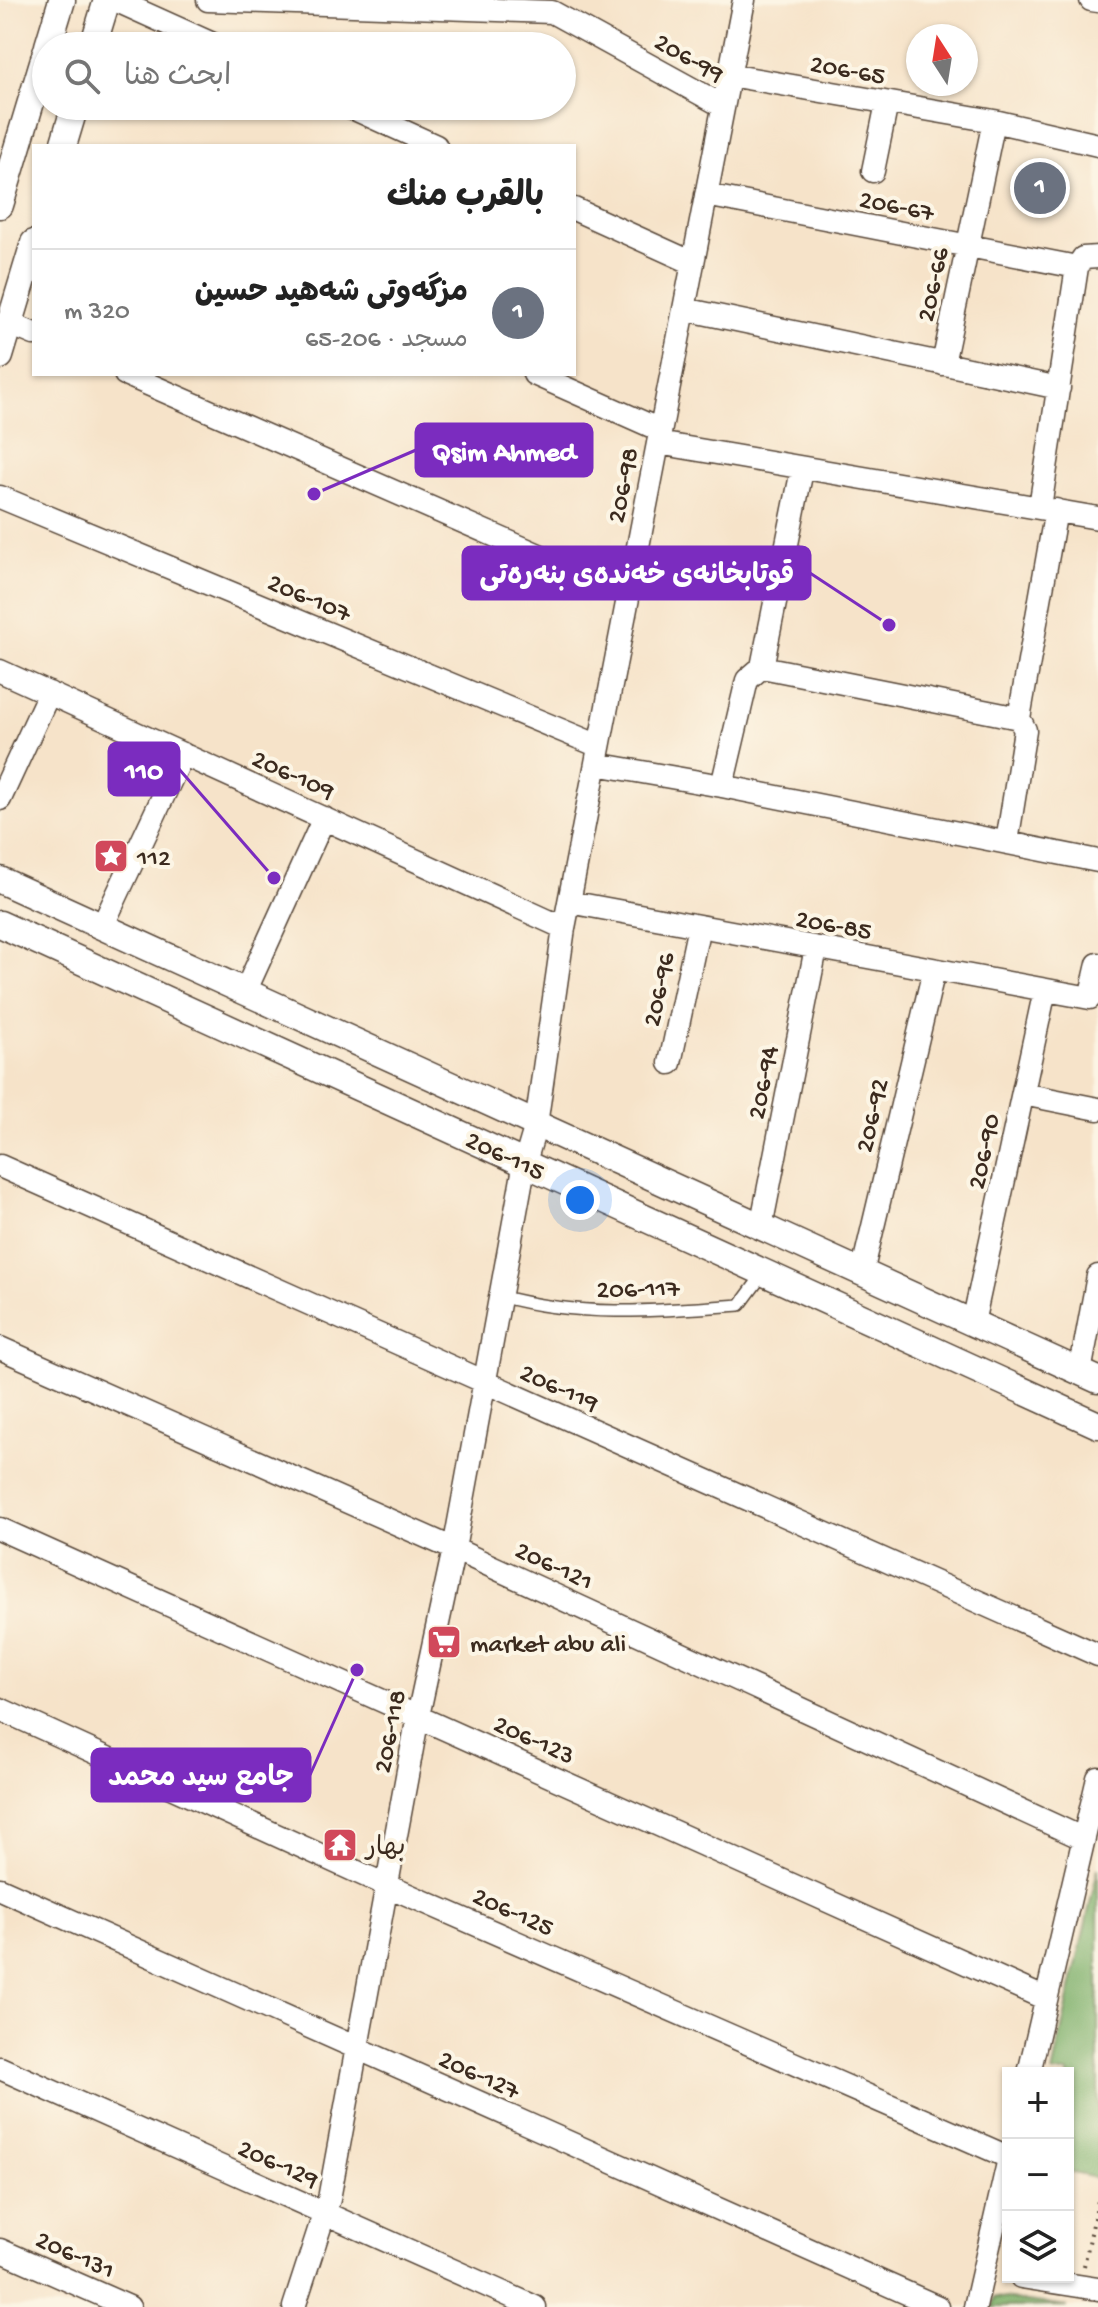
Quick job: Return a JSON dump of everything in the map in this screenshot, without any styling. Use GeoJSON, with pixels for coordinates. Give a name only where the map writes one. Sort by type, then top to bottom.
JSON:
{"type":"FeatureCollection","features":[{"type":"Feature","properties":{"kind":"street"},"geometry":{"type":"LineString","coordinates":[[52,32],[62,0]]}},
{"type":"Feature","properties":{"kind":"street"},"geometry":{"type":"LineString","coordinates":[[97,32],[107,0]]}},
{"type":"Feature","properties":{"kind":"street"},"geometry":{"type":"LineString","coordinates":[[115,0],[186,32]]}},
{"type":"Feature","properties":{"kind":"street","name":"206-99"},"geometry":{"type":"LineString","coordinates":[[208,0],[553,6],[723,106]]}},
{"type":"Feature","properties":{"kind":"street","name":"206-98"},"geometry":{"type":"LineString","coordinates":[[525,1162],[536,1125],[564,928],[744,0]]}},
{"type":"Feature","properties":{"kind":"street"},"geometry":{"type":"LineString","coordinates":[[1091,0],[1098,1]]}},
{"type":"Feature","properties":{"kind":"street","name":"206-65"},"geometry":{"type":"LineString","coordinates":[[729,75],[994,121],[1098,145]]}},
{"type":"Feature","properties":{"kind":"street"},"geometry":{"type":"LineString","coordinates":[[0,205],[32,99]]}},
{"type":"Feature","properties":{"kind":"street"},"geometry":{"type":"LineString","coordinates":[[873,171],[887,103]]}},
{"type":"Feature","properties":{"kind":"street"},"geometry":{"type":"LineString","coordinates":[[64,144],[71,120]]}},
{"type":"Feature","properties":{"kind":"street"},"geometry":{"type":"LineString","coordinates":[[379,120],[432,144]]}},
{"type":"Feature","properties":{"kind":"street","name":"206-66"},"geometry":{"type":"LineString","coordinates":[[943,364],[994,121]]}},
{"type":"Feature","properties":{"kind":"street","name":"206-67"},"geometry":{"type":"LineString","coordinates":[[706,195],[968,247],[1089,260]]}},
{"type":"Feature","properties":{"kind":"street"},"geometry":{"type":"LineString","coordinates":[[576,210],[693,263]]}},
{"type":"Feature","properties":{"kind":"street"},"geometry":{"type":"LineString","coordinates":[[0,356],[32,250]]}},
{"type":"Feature","properties":{"kind":"street"},"geometry":{"type":"LineString","coordinates":[[1007,842],[1025,730],[1019,718],[1048,508],[1059,388],[1089,260]]}},
{"type":"Feature","properties":{"kind":"street"},"geometry":{"type":"LineString","coordinates":[[684,309],[1059,388]]}},
{"type":"Feature","properties":{"kind":"street"},"geometry":{"type":"LineString","coordinates":[[10,324],[32,333]]}},
{"type":"Feature","properties":{"kind":"street"},"geometry":{"type":"LineString","coordinates":[[130,376],[628,594]]}},
{"type":"Feature","properties":{"kind":"street"},"geometry":{"type":"LineString","coordinates":[[538,376],[659,437],[802,470],[1098,518]]}},
{"type":"Feature","properties":{"kind":"street"},"geometry":{"type":"LineString","coordinates":[[722,786],[747,680],[762,667],[802,470]]}},
{"type":"Feature","properties":{"kind":"street","name":"206-107"},"geometry":{"type":"LineString","coordinates":[[0,497],[598,755],[722,786],[1098,861]]}},
{"type":"Feature","properties":{"kind":"street"},"geometry":{"type":"LineString","coordinates":[[762,667],[1019,718]]}},
{"type":"Feature","properties":{"kind":"street","name":"206-109"},"geometry":{"type":"LineString","coordinates":[[0,671],[564,928]]}},
{"type":"Feature","properties":{"kind":"street"},"geometry":{"type":"LineString","coordinates":[[0,799],[49,693]]}},
{"type":"Feature","properties":{"kind":"street"},"geometry":{"type":"LineString","coordinates":[[102,927],[183,754]]}},
{"type":"Feature","properties":{"kind":"street"},"geometry":{"type":"LineString","coordinates":[[245,992],[324,818]]}},
{"type":"Feature","properties":{"kind":"street","name":"206-115"},"geometry":{"type":"LineString","coordinates":[[0,880],[1089,1376]]}},
{"type":"Feature","properties":{"kind":"street","name":"206-85"},"geometry":{"type":"LineString","coordinates":[[569,902],[1090,998],[1098,964]]}},
{"type":"Feature","properties":{"kind":"street","name":"206-115"},"geometry":{"type":"LineString","coordinates":[[0,924],[1098,1425]]}},
{"type":"Feature","properties":{"kind":"street","name":"206-96"},"geometry":{"type":"LineString","coordinates":[[670,1063],[699,926]]}},
{"type":"Feature","properties":{"kind":"street","name":"206-94"},"geometry":{"type":"LineString","coordinates":[[761,1227],[816,948]]}},
{"type":"Feature","properties":{"kind":"street","name":"206-92"},"geometry":{"type":"LineString","coordinates":[[862,1273],[934,970]]}},
{"type":"Feature","properties":{"kind":"street","name":"206-90"},"geometry":{"type":"LineString","coordinates":[[973,1323],[1045,990]]}},
{"type":"Feature","properties":{"kind":"street"},"geometry":{"type":"LineString","coordinates":[[1023,1094],[1098,1109]]}},
{"type":"Feature","properties":{"kind":"street","name":"206-118"},"geometry":{"type":"LineString","coordinates":[[294,2307],[324,2213],[418,1716],[454,1549],[525,1162]]}},
{"type":"Feature","properties":{"kind":"street","name":"206-119"},"geometry":{"type":"LineString","coordinates":[[0,1166],[1098,1655]]}},
{"type":"Feature","properties":{"kind":"street"},"geometry":{"type":"LineString","coordinates":[[1089,1376],[1098,1276]]}},
{"type":"Feature","properties":{"kind":"street","name":"206-121"},"geometry":{"type":"LineString","coordinates":[[0,1348],[454,1549],[1084,1839]]}},
{"type":"Feature","properties":{"kind":"street","name":"206-123"},"geometry":{"type":"LineString","coordinates":[[0,1529],[1046,1999]]}},
{"type":"Feature","properties":{"kind":"street","name":"206-125"},"geometry":{"type":"LineString","coordinates":[[0,1709],[388,1886],[1002,2154]]}},
{"type":"Feature","properties":{"kind":"street"},"geometry":{"type":"LineString","coordinates":[[1030,2067],[1098,1778]]}},
{"type":"Feature","properties":{"kind":"street","name":"206-127"},"geometry":{"type":"LineString","coordinates":[[0,1889],[938,2307]]}},
{"type":"Feature","properties":{"kind":"street","name":"206-129"},"geometry":{"type":"LineString","coordinates":[[0,2068],[535,2307]]}},
{"type":"Feature","properties":{"kind":"street"},"geometry":{"type":"LineString","coordinates":[[975,2307],[1002,2189]]}},
{"type":"Feature","properties":{"kind":"street","name":"206-131"},"geometry":{"type":"LineString","coordinates":[[0,2250],[129,2307]]}},
{"type":"Feature","properties":{"kind":"street"},"geometry":{"type":"LineString","coordinates":[[983,2271],[1002,2274]]}},
{"type":"Feature","properties":{"kind":"street"},"geometry":{"type":"LineString","coordinates":[[1058,2283],[1089,2288]]}},
{"type":"Feature","properties":{"kind":"lane","name":"206-117"},"geometry":{"type":"LineString","coordinates":[[499,1296],[527,1304],[573,1310],[631,1311],[740,1305],[763,1274]]}},
{"type":"Feature","properties":{"kind":"path"},"geometry":{"type":"LineString","coordinates":[[1089,2288],[1098,2201]]}},
{"type":"Feature","properties":{"kind":"green space"},"geometry":{"type":"Polygon","coordinates":[[[1098,1868],[1097,2178],[1074,2173],[1074,2067],[1053,2067],[1098,1868]]]}},
{"type":"Feature","properties":{"kind":"green space"},"geometry":{"type":"Polygon","coordinates":[[[994,2297],[1067,2306],[992,2307],[994,2297]]]}},
{"type":"Feature","properties":{"kind":"place","name":"مزگەوتی شەهید حسين"},"geometry":{"type":"Point","coordinates":[1040,188]}},
{"type":"Feature","properties":{"kind":"place","name":"Qsim Ahmed"},"geometry":{"type":"Point","coordinates":[314,494]}},
{"type":"Feature","properties":{"kind":"place","name":"قوتابخانەی خەندەی بنەرەتی"},"geometry":{"type":"Point","coordinates":[889,625]}},
{"type":"Feature","properties":{"kind":"place","name":"112"},"geometry":{"type":"Point","coordinates":[111,856]}},
{"type":"Feature","properties":{"kind":"place","name":"110"},"geometry":{"type":"Point","coordinates":[274,878]}},
{"type":"Feature","properties":{"kind":"place","name":"market abu ali"},"geometry":{"type":"Point","coordinates":[444,1642]}},
{"type":"Feature","properties":{"kind":"place","name":"جامع سيد محمد"},"geometry":{"type":"Point","coordinates":[357,1670]}},
{"type":"Feature","properties":{"kind":"place","name":"بهار"},"geometry":{"type":"Point","coordinates":[340,1845]}}]}
